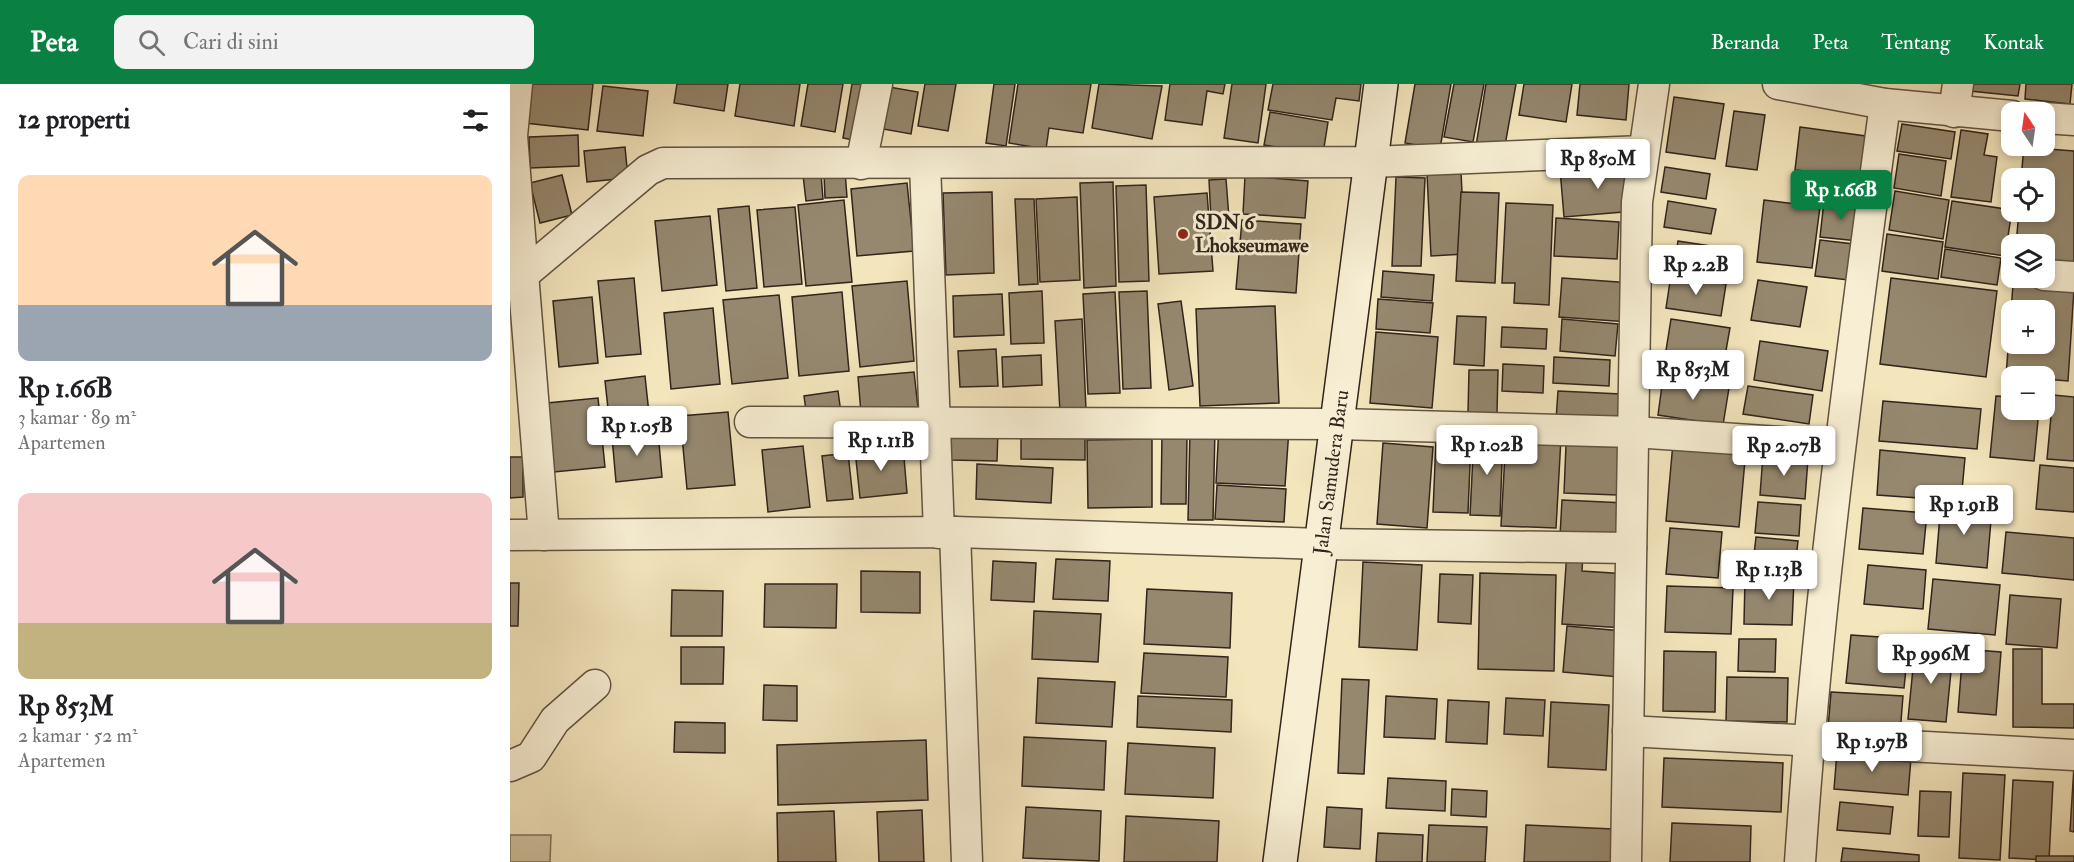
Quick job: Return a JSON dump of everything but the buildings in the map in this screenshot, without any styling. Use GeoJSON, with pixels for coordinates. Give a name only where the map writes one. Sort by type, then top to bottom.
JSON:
{"type":"FeatureCollection","features":[{"type":"Feature","properties":{"kind":"street"},"geometry":{"type":"LineString","coordinates":[[517,84],[512,136],[516,276],[544,535]]}},
{"type":"Feature","properties":{"kind":"street"},"geometry":{"type":"LineString","coordinates":[[861,164],[877,84]]}},
{"type":"Feature","properties":{"kind":"street","name":"Jalan Samudera Baru"},"geometry":{"type":"LineString","coordinates":[[1280,862],[1381,84]]}},
{"type":"Feature","properties":{"kind":"street"},"geometry":{"type":"LineString","coordinates":[[1626,862],[1637,202],[1654,84]]}},
{"type":"Feature","properties":{"kind":"street"},"geometry":{"type":"LineString","coordinates":[[1778,84],[1885,104],[1956,98],[2001,112]]}},
{"type":"Feature","properties":{"kind":"street"},"geometry":{"type":"LineString","coordinates":[[1800,862],[1808,741],[1839,446],[1885,104]]}},
{"type":"Feature","properties":{"kind":"street"},"geometry":{"type":"LineString","coordinates":[[2055,119],[2074,120]]}},
{"type":"Feature","properties":{"kind":"street"},"geometry":{"type":"LineString","coordinates":[[516,276],[648,170],[663,163],[1371,162],[1644,151]]}},
{"type":"Feature","properties":{"kind":"street"},"geometry":{"type":"LineString","coordinates":[[925,164],[935,422],[947,532],[967,862]]}},
{"type":"Feature","properties":{"kind":"street"},"geometry":{"type":"LineString","coordinates":[[2055,276],[2074,277]]}},
{"type":"Feature","properties":{"kind":"street"},"geometry":{"type":"LineString","coordinates":[[750,422],[1337,424],[1634,432],[1839,446]]}},
{"type":"Feature","properties":{"kind":"street"},"geometry":{"type":"LineString","coordinates":[[510,535],[947,532],[1321,544],[1631,548]]}},
{"type":"Feature","properties":{"kind":"street"},"geometry":{"type":"LineString","coordinates":[[510,766],[531,757],[555,720],[595,685]]}},
{"type":"Feature","properties":{"kind":"street"},"geometry":{"type":"LineString","coordinates":[[1628,731],[2074,755]]}},
{"type":"Feature","properties":{"kind":"shaded area"},"geometry":{"type":"Polygon","coordinates":[[[510,835],[551,835],[550,862],[510,862],[510,835]]]}},
{"type":"Feature","properties":{"kind":"place","name":"SDN 6 Lhokseumawe"},"geometry":{"type":"Point","coordinates":[1183,234]}}]}
